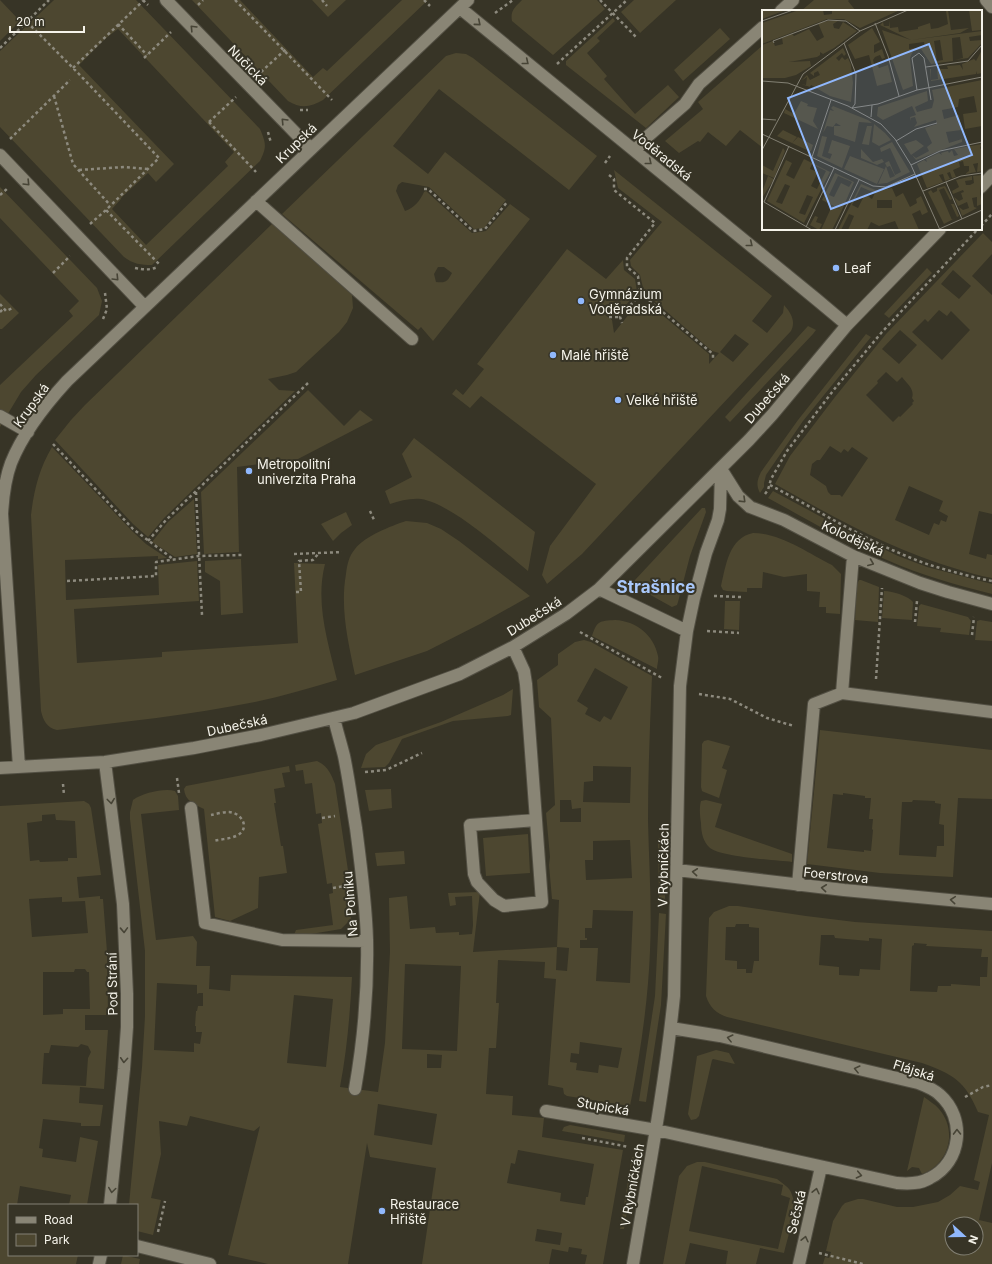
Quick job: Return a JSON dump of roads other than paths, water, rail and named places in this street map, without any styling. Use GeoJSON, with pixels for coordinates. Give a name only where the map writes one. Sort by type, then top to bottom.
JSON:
{"type":"FeatureCollection","features":[{"type":"Feature","properties":{"kind":"street","name":"Nučická"},"geometry":{"type":"LineString","coordinates":[[166,0],[311,149]]}},
{"type":"Feature","properties":{"kind":"street"},"geometry":{"type":"LineString","coordinates":[[782,10],[793,0]]}},
{"type":"Feature","properties":{"kind":"street"},"geometry":{"type":"LineString","coordinates":[[986,0],[992,7]]}},
{"type":"Feature","properties":{"kind":"street","name":"Krupská"},"geometry":{"type":"LineString","coordinates":[[19,767],[2,514],[6,479],[18,448],[50,399],[66,381],[464,4]]}},
{"type":"Feature","properties":{"kind":"street","name":"Voděradská"},"geometry":{"type":"LineString","coordinates":[[464,4],[544,76],[847,325]]}},
{"type":"Feature","properties":{"kind":"street"},"geometry":{"type":"LineString","coordinates":[[635,151],[647,137],[685,104],[700,84],[762,28]]}},
{"type":"Feature","properties":{"kind":"street"},"geometry":{"type":"LineString","coordinates":[[0,155],[144,307]]}},
{"type":"Feature","properties":{"kind":"street"},"geometry":{"type":"LineString","coordinates":[[982,186],[992,176]]}},
{"type":"Feature","properties":{"kind":"street"},"geometry":{"type":"LineString","coordinates":[[256,201],[412,339]]}},
{"type":"Feature","properties":{"kind":"street","name":"Dubečská"},"geometry":{"type":"LineString","coordinates":[[0,768],[106,762],[194,748],[261,735],[334,718],[365,709],[460,674],[513,647],[566,614],[599,588],[749,440],[772,415],[847,325],[939,230]]}},
{"type":"Feature","properties":{"kind":"street"},"geometry":{"type":"LineString","coordinates":[[0,416],[28,432]]}},
{"type":"Feature","properties":{"kind":"street","name":"Kolodějská"},"geometry":{"type":"LineString","coordinates":[[720,468],[738,496],[750,507],[784,520],[853,556],[920,583],[992,604]]}},
{"type":"Feature","properties":{"kind":"street","name":"V Rybníčkách"},"geometry":{"type":"LineString","coordinates":[[633,1264],[656,1130],[671,1028],[674,996],[680,686],[687,631],[694,598],[706,553],[718,520],[720,509],[720,468]]}},
{"type":"Feature","properties":{"kind":"street"},"geometry":{"type":"LineString","coordinates":[[842,693],[853,556]]}},
{"type":"Feature","properties":{"kind":"street"},"geometry":{"type":"LineString","coordinates":[[599,588],[687,631]]}},
{"type":"Feature","properties":{"kind":"street"},"geometry":{"type":"LineString","coordinates":[[513,647],[524,671],[526,684],[536,820],[542,902],[504,906],[494,900],[477,882],[474,874],[470,825],[536,820]]}},
{"type":"Feature","properties":{"kind":"street"},"geometry":{"type":"LineString","coordinates":[[798,885],[814,704],[842,693],[992,712]]}},
{"type":"Feature","properties":{"kind":"street","name":"Na Polníku"},"geometry":{"type":"LineString","coordinates":[[334,718],[344,756],[349,785],[366,910],[366,983],[355,1089]]}},
{"type":"Feature","properties":{"kind":"street","name":"Pod Strání"},"geometry":{"type":"LineString","coordinates":[[106,762],[123,904],[127,994],[124,1069],[110,1204]]}},
{"type":"Feature","properties":{"kind":"street"},"geometry":{"type":"LineString","coordinates":[[192,813],[205,923],[282,940],[367,941]]}},
{"type":"Feature","properties":{"kind":"street","name":"Foerstrova"},"geometry":{"type":"LineString","coordinates":[[677,870],[798,885],[992,904]]}},
{"type":"Feature","properties":{"kind":"street","name":"Flájská"},"geometry":{"type":"LineString","coordinates":[[656,1130],[821,1167],[908,1184],[930,1179],[939,1173],[947,1165],[957,1145],[957,1122],[950,1106],[939,1094],[918,1083],[720,1036],[671,1028]]}},
{"type":"Feature","properties":{"kind":"street","name":"Stupická"},"geometry":{"type":"LineString","coordinates":[[546,1111],[656,1130]]}},
{"type":"Feature","properties":{"kind":"street","name":"Sečská"},"geometry":{"type":"LineString","coordinates":[[799,1264],[821,1167]]}},
{"type":"Feature","properties":{"kind":"street"},"geometry":{"type":"LineString","coordinates":[[138,1246],[210,1264]]}},
{"type":"Feature","properties":{"kind":"place","name":"Leaf"},"geometry":{"type":"Point","coordinates":[836,268]}},
{"type":"Feature","properties":{"kind":"place","name":"Gymnázium Voděradská"},"geometry":{"type":"Point","coordinates":[581,301]}},
{"type":"Feature","properties":{"kind":"place","name":"Malé hřiště"},"geometry":{"type":"Point","coordinates":[553,355]}},
{"type":"Feature","properties":{"kind":"place","name":"Velké hřiště"},"geometry":{"type":"Point","coordinates":[618,400]}},
{"type":"Feature","properties":{"kind":"place","name":"Metropolitní univerzita Praha"},"geometry":{"type":"Point","coordinates":[249,471]}},
{"type":"Feature","properties":{"kind":"place","name":"Restaurace Hřiště"},"geometry":{"type":"Point","coordinates":[382,1211]}},
{"type":"Feature","properties":{"kind":"district","name":"Strašnice"},"geometry":{"type":"Point","coordinates":[656,587]}}]}
